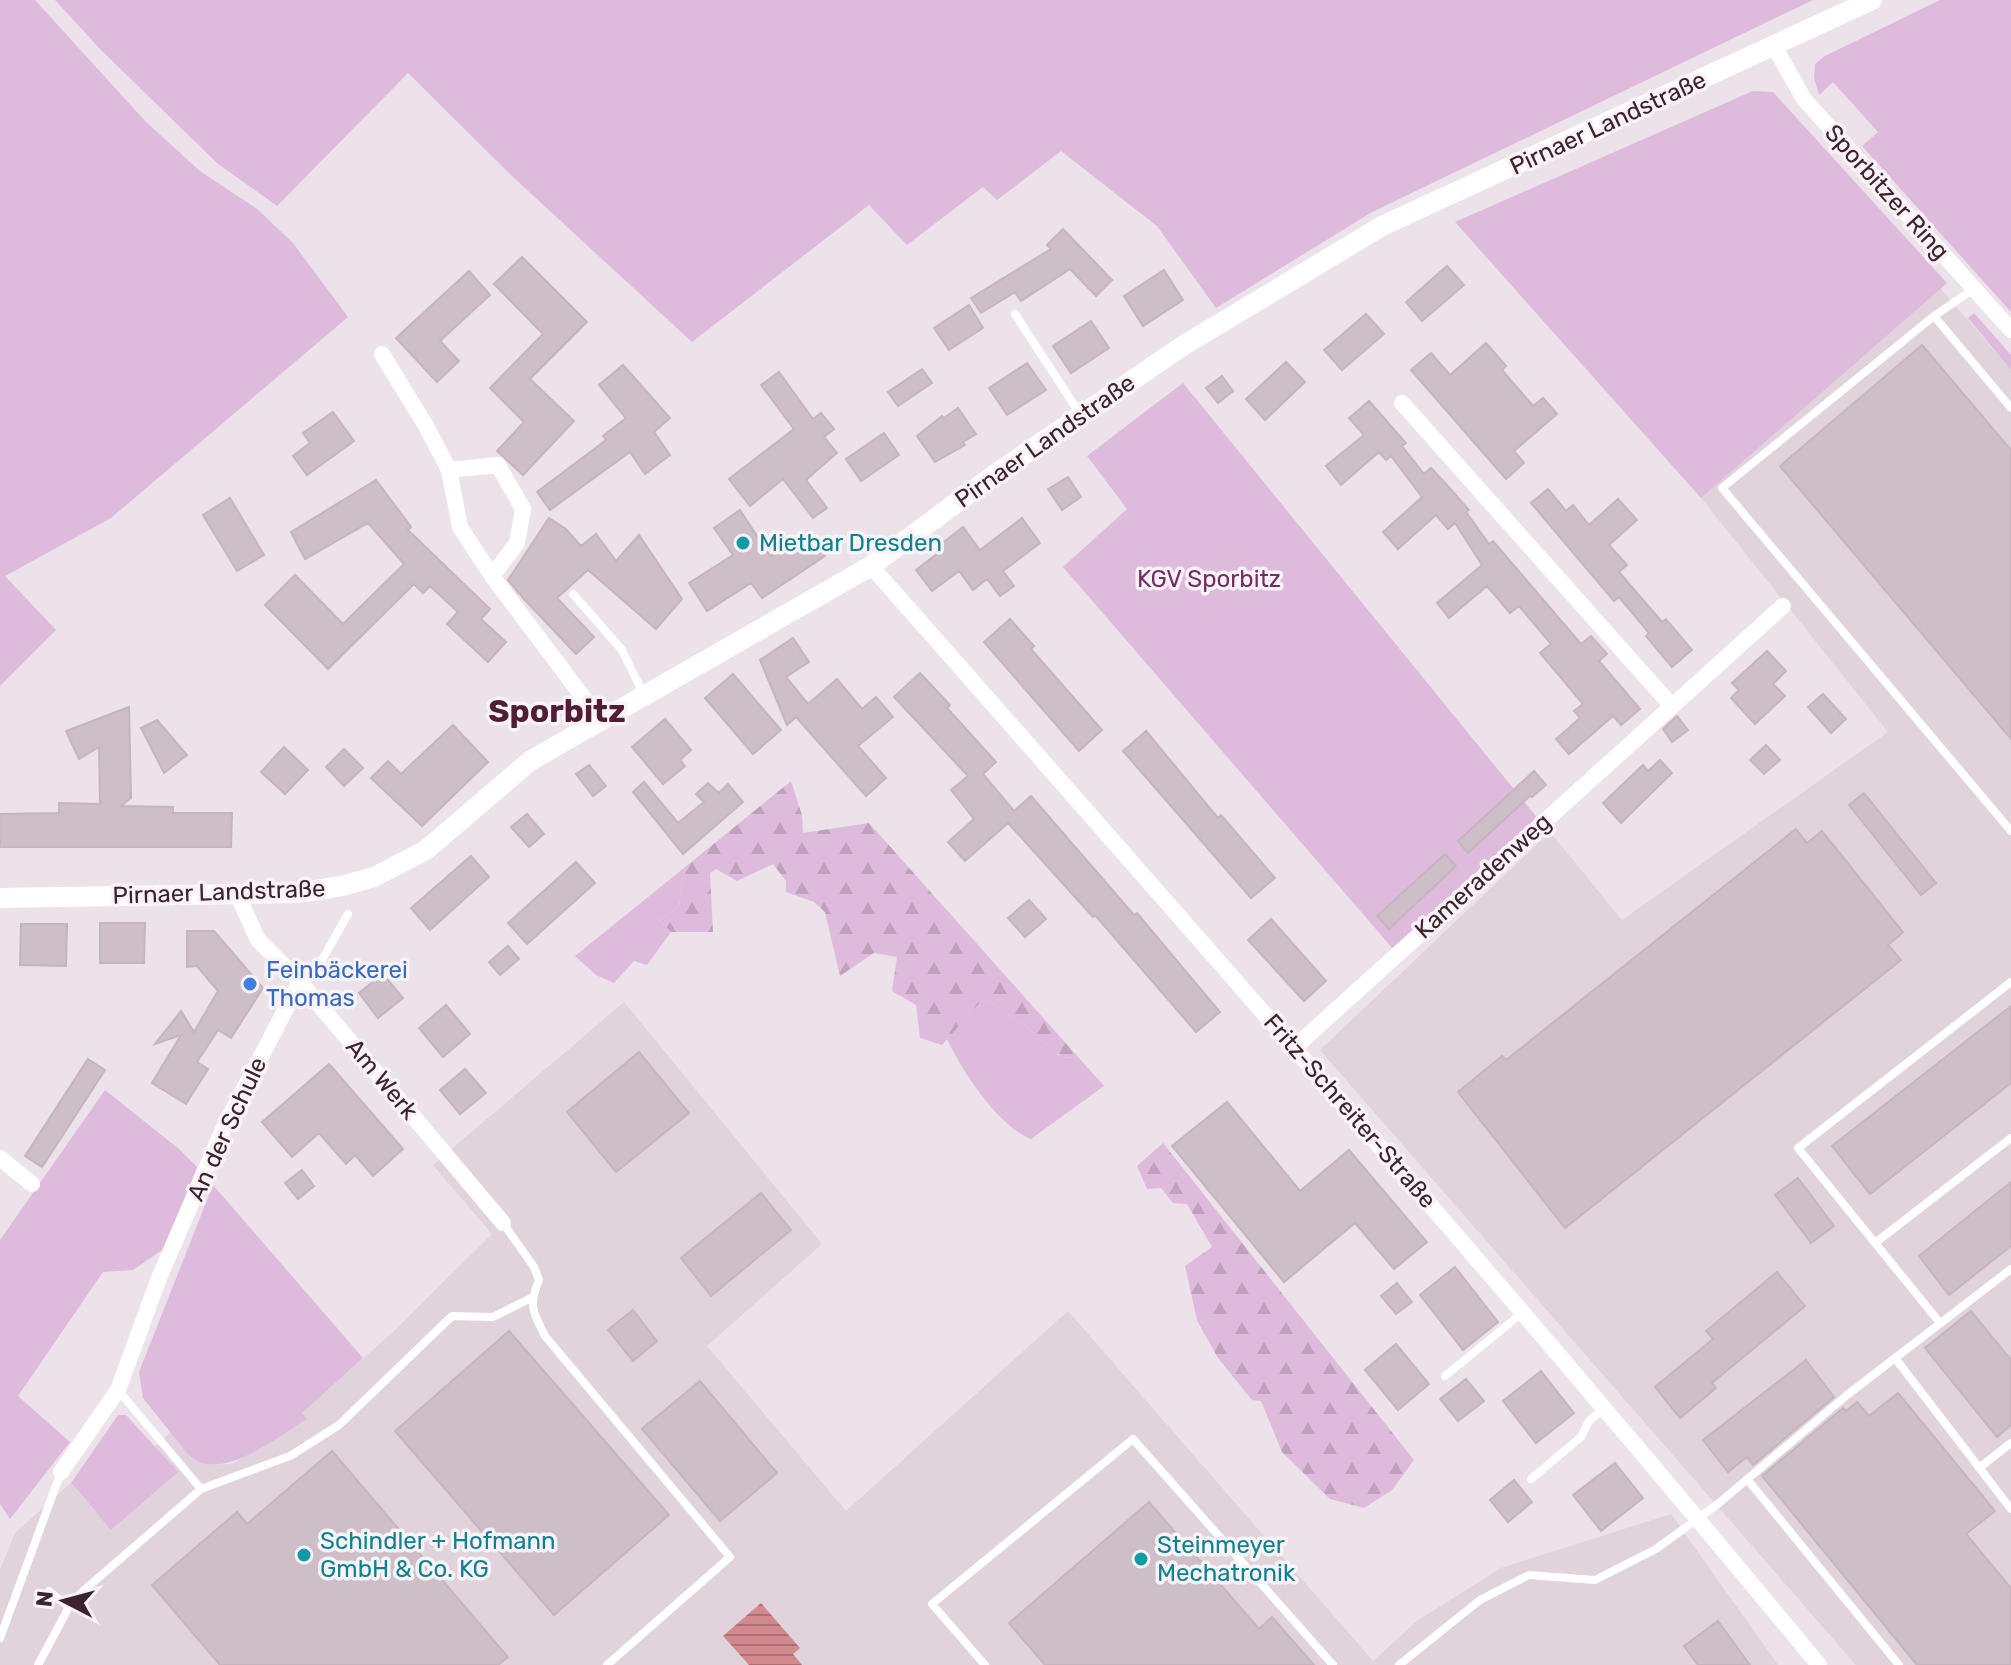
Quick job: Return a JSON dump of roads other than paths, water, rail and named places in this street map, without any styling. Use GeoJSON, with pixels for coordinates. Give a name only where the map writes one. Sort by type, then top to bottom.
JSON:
{"type":"FeatureCollection","features":[{"type":"Feature","properties":{"kind":"street","name":"Pirnaer Landstraße"},"geometry":{"type":"LineString","coordinates":[[0,898],[297,893],[374,877],[426,850],[530,761],[871,566],[994,475],[1184,345],[1382,226],[1872,0]]}},
{"type":"Feature","properties":{"kind":"street","name":"Sporbitzer Ring"},"geometry":{"type":"LineString","coordinates":[[1774,46],[1804,99],[2011,330]]}},
{"type":"Feature","properties":{"kind":"street"},"geometry":{"type":"LineString","coordinates":[[382,354],[449,470],[460,527],[492,576],[601,721]]}},
{"type":"Feature","properties":{"kind":"street"},"geometry":{"type":"LineString","coordinates":[[1402,403],[1671,705]]}},
{"type":"Feature","properties":{"kind":"street"},"geometry":{"type":"LineString","coordinates":[[449,470],[498,465],[523,509],[517,543],[492,576]]}},
{"type":"Feature","properties":{"kind":"street","name":"Fritz-Schreiter-Straße"},"geometry":{"type":"LineString","coordinates":[[871,566],[1295,1047],[1819,1665]]}},
{"type":"Feature","properties":{"kind":"street","name":"Kameradenweg"},"geometry":{"type":"LineString","coordinates":[[1295,1047],[1783,606]]}},
{"type":"Feature","properties":{"kind":"street","name":"Am Werk"},"geometry":{"type":"LineString","coordinates":[[238,896],[258,940],[300,982],[503,1223]]}},
{"type":"Feature","properties":{"kind":"street","name":"An der Schule"},"geometry":{"type":"LineString","coordinates":[[118,1390],[159,1278],[225,1125],[300,982]]}},
{"type":"Feature","properties":{"kind":"street"},"geometry":{"type":"LineString","coordinates":[[0,1158],[32,1184]]}},
{"type":"Feature","properties":{"kind":"street"},"geometry":{"type":"LineString","coordinates":[[61,1472],[118,1390]]}},
{"type":"Feature","properties":{"kind":"lane"},"geometry":{"type":"LineString","coordinates":[[1975,288],[1934,316],[1722,488],[2011,831]]}},
{"type":"Feature","properties":{"kind":"lane"},"geometry":{"type":"LineString","coordinates":[[1015,314],[1081,415]]}},
{"type":"Feature","properties":{"kind":"lane"},"geometry":{"type":"LineString","coordinates":[[1934,316],[2011,408]]}},
{"type":"Feature","properties":{"kind":"lane"},"geometry":{"type":"LineString","coordinates":[[573,594],[622,650],[645,695]]}},
{"type":"Feature","properties":{"kind":"lane"},"geometry":{"type":"LineString","coordinates":[[300,982],[322,960],[348,914]]}},
{"type":"Feature","properties":{"kind":"lane"},"geometry":{"type":"LineString","coordinates":[[1940,1323],[1798,1148],[2011,982]]}},
{"type":"Feature","properties":{"kind":"lane"},"geometry":{"type":"LineString","coordinates":[[1875,1243],[2011,1138]]}},
{"type":"Feature","properties":{"kind":"lane"},"geometry":{"type":"LineString","coordinates":[[503,1223],[534,1267],[539,1280],[531,1298],[545,1336],[730,1557],[607,1665]]}},
{"type":"Feature","properties":{"kind":"lane"},"geometry":{"type":"LineString","coordinates":[[1399,1665],[1480,1600],[1529,1575],[1595,1580],[1656,1549],[2011,1269]]}},
{"type":"Feature","properties":{"kind":"lane"},"geometry":{"type":"LineString","coordinates":[[38,1665],[69,1607],[201,1489],[290,1456],[339,1425],[452,1316],[493,1317],[531,1298]]}},
{"type":"Feature","properties":{"kind":"lane"},"geometry":{"type":"LineString","coordinates":[[1445,1376],[1522,1312]]}},
{"type":"Feature","properties":{"kind":"lane"},"geometry":{"type":"LineString","coordinates":[[1895,1358],[2011,1509]]}},
{"type":"Feature","properties":{"kind":"lane"},"geometry":{"type":"LineString","coordinates":[[118,1390],[201,1489]]}},
{"type":"Feature","properties":{"kind":"lane"},"geometry":{"type":"LineString","coordinates":[[1531,1479],[1581,1437],[1589,1421],[1604,1408]]}},
{"type":"Feature","properties":{"kind":"lane"},"geometry":{"type":"LineString","coordinates":[[985,1665],[932,1604],[1133,1439],[1333,1665]]}},
{"type":"Feature","properties":{"kind":"lane"},"geometry":{"type":"LineString","coordinates":[[1979,1468],[2011,1443]]}},
{"type":"Feature","properties":{"kind":"lane"},"geometry":{"type":"LineString","coordinates":[[0,1638],[61,1472]]}},
{"type":"Feature","properties":{"kind":"lane"},"geometry":{"type":"LineString","coordinates":[[1747,1479],[1899,1665]]}},
{"type":"Feature","properties":{"kind":"lane"},"geometry":{"type":"LineString","coordinates":[[49,1591],[69,1607]]}},
{"type":"Feature","properties":{"kind":"place","name":"Mietbar Dresden"},"geometry":{"type":"Point","coordinates":[743,543]}},
{"type":"Feature","properties":{"kind":"place","name":"Feinbäckerei Thomas"},"geometry":{"type":"Point","coordinates":[250,984]}},
{"type":"Feature","properties":{"kind":"place","name":"Schindler + Hofmann GmbH & Co. KG"},"geometry":{"type":"Point","coordinates":[304,1555]}},
{"type":"Feature","properties":{"kind":"place","name":"Steinmeyer Mechatronik"},"geometry":{"type":"Point","coordinates":[1141,1559]}},
{"type":"Feature","properties":{"kind":"district","name":"Sporbitz"},"geometry":{"type":"Point","coordinates":[557,711]}},
{"type":"Feature","properties":{"kind":"park label","name":"KGV Sporbitz"},"geometry":{"type":"Point","coordinates":[1209,579]}}]}
